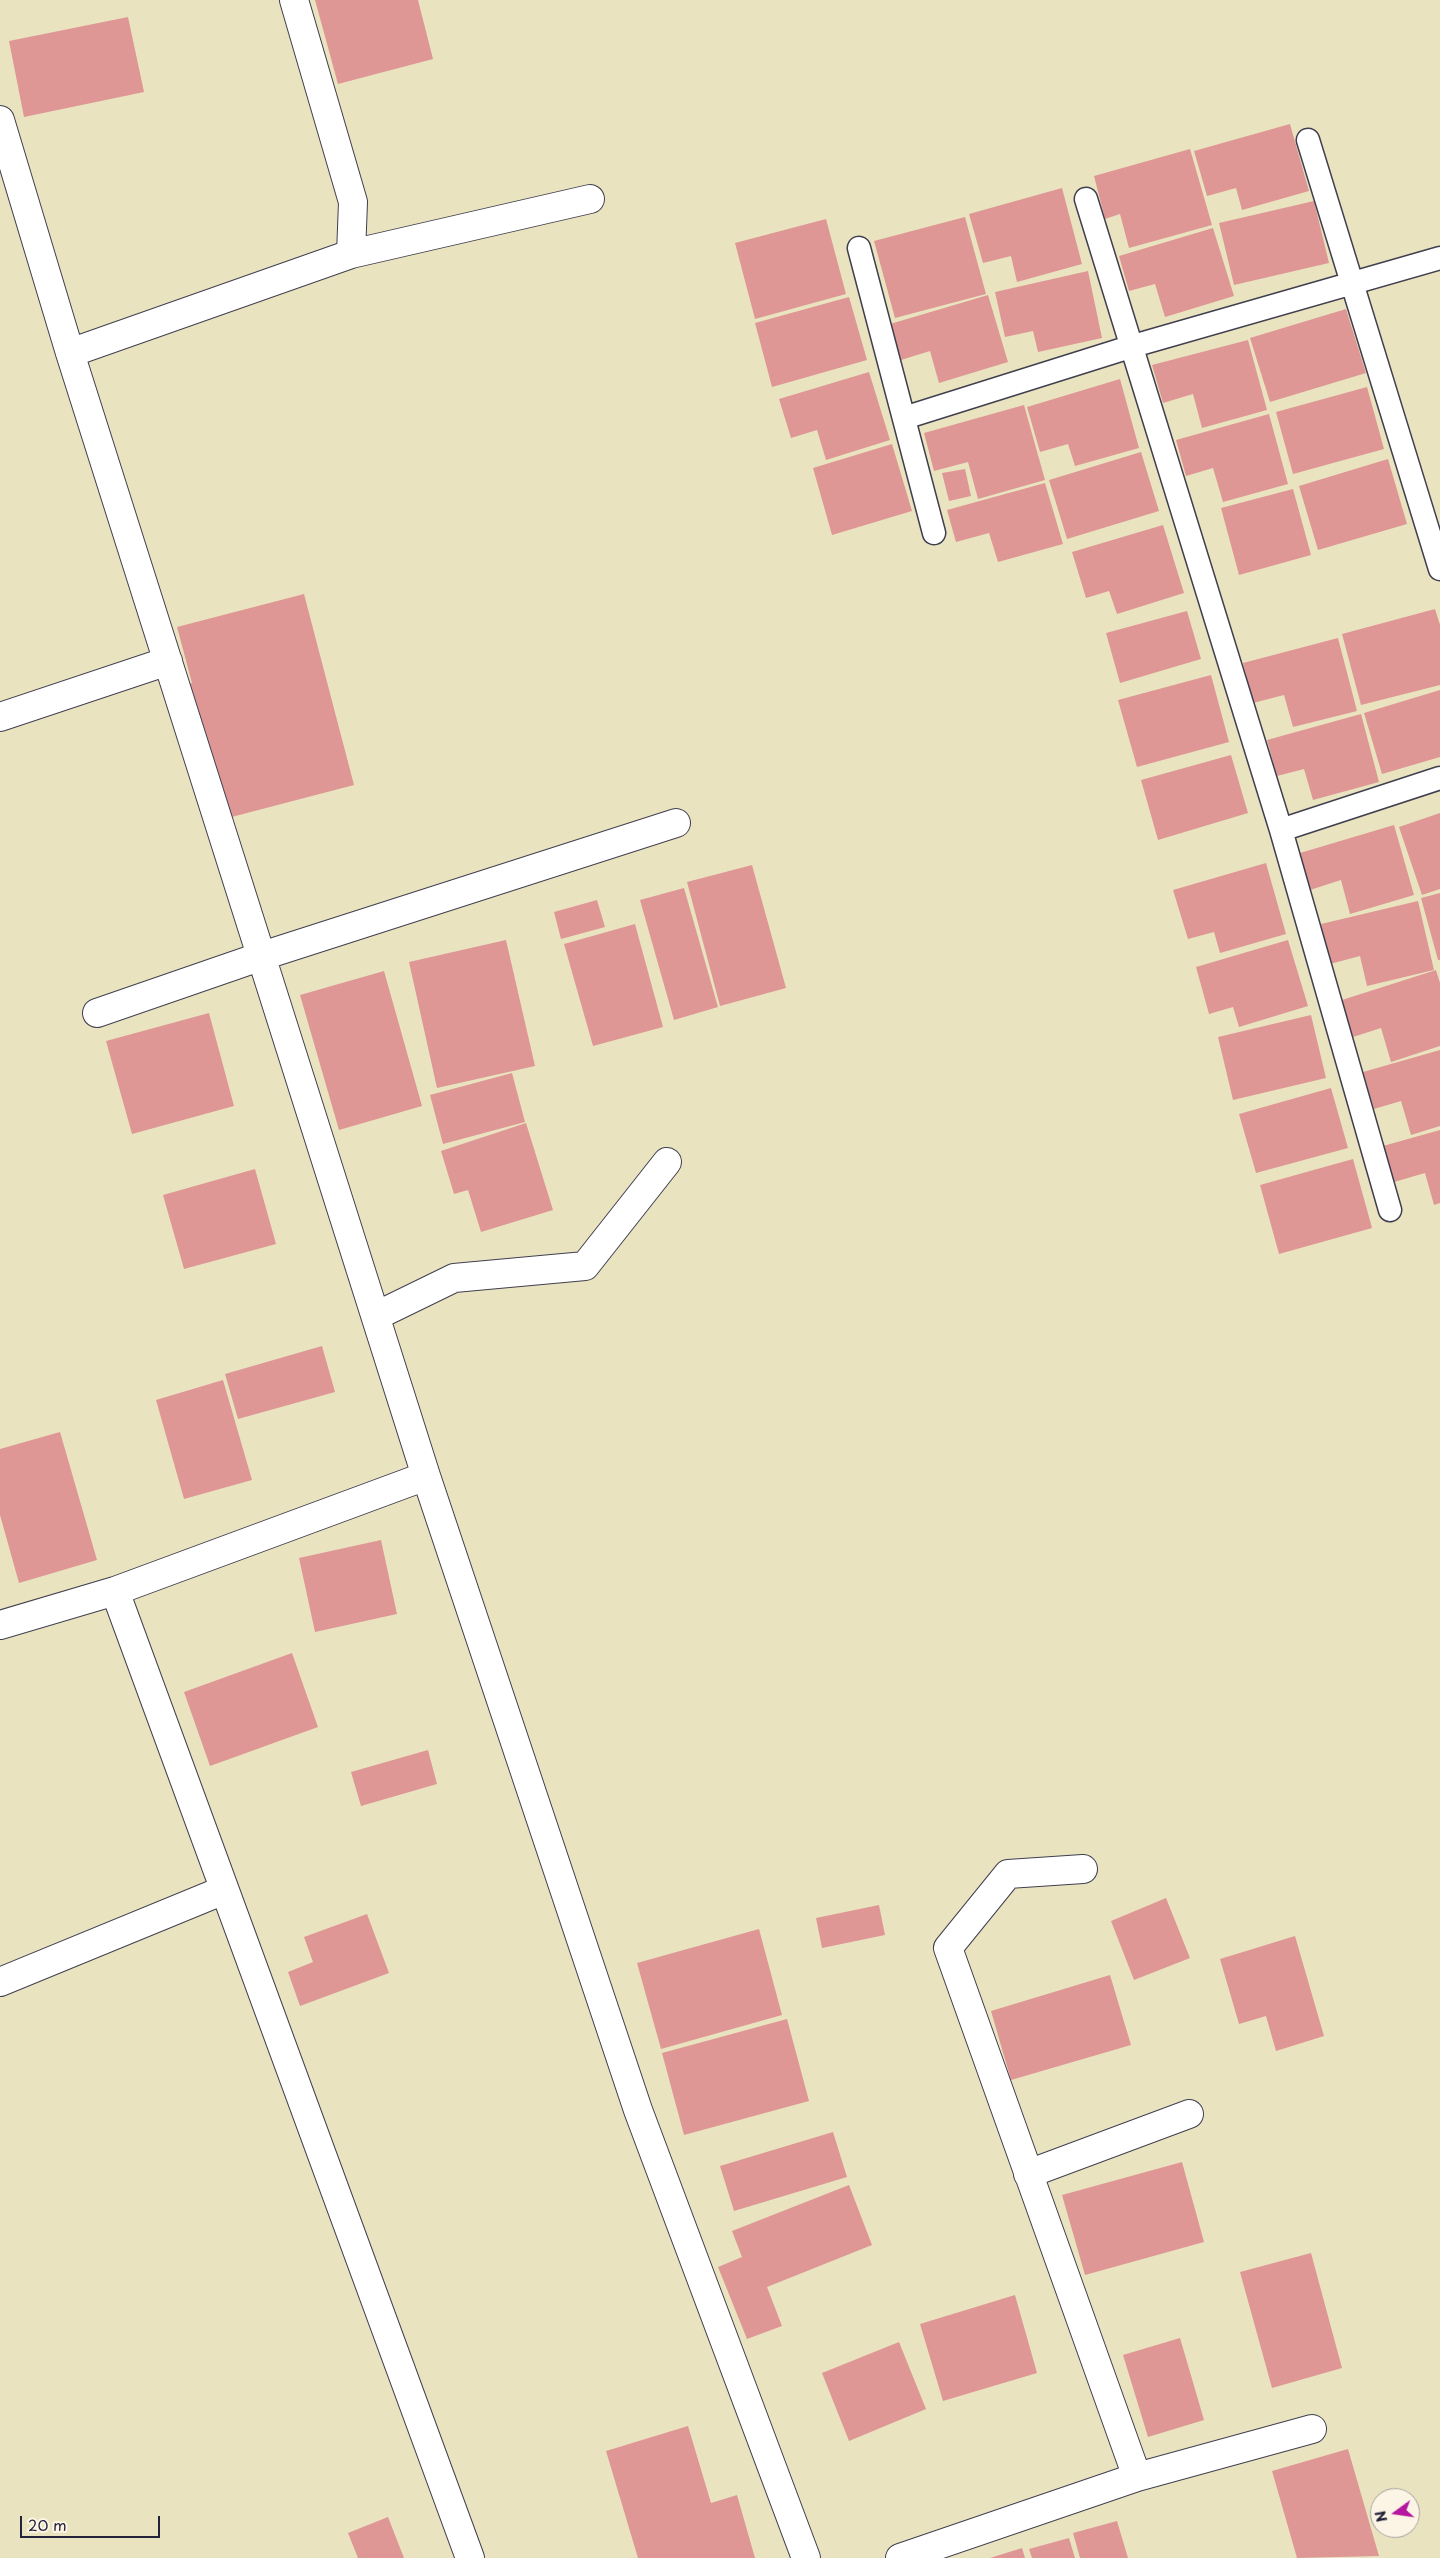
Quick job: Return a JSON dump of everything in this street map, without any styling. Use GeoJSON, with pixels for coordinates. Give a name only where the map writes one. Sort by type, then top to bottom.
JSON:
{"type":"FeatureCollection","features":[{"type":"Feature","properties":{"kind":"street"},"geometry":{"type":"LineString","coordinates":[[294,0],[353,202],[351,254]]}},
{"type":"Feature","properties":{"kind":"street"},"geometry":{"type":"LineString","coordinates":[[0,120],[70,353],[426,1476],[638,2110],[806,2558]]}},
{"type":"Feature","properties":{"kind":"street"},"geometry":{"type":"LineString","coordinates":[[70,353],[351,254],[590,199]]}},
{"type":"Feature","properties":{"kind":"street"},"geometry":{"type":"LineString","coordinates":[[0,717],[168,661]]}},
{"type":"Feature","properties":{"kind":"street"},"geometry":{"type":"LineString","coordinates":[[97,1013],[262,956],[676,823]]}},
{"type":"Feature","properties":{"kind":"street"},"geometry":{"type":"LineString","coordinates":[[376,1316],[454,1278],[585,1266],[667,1162]]}},
{"type":"Feature","properties":{"kind":"street"},"geometry":{"type":"LineString","coordinates":[[0,1625],[115,1591],[426,1476]]}},
{"type":"Feature","properties":{"kind":"street"},"geometry":{"type":"LineString","coordinates":[[115,1591],[470,2558]]}},
{"type":"Feature","properties":{"kind":"street"},"geometry":{"type":"LineString","coordinates":[[1083,1869],[1008,1874],[948,1948],[1137,2477]]}},
{"type":"Feature","properties":{"kind":"street"},"geometry":{"type":"LineString","coordinates":[[0,1982],[224,1890]]}},
{"type":"Feature","properties":{"kind":"street"},"geometry":{"type":"LineString","coordinates":[[1028,2174],[1190,2114]]}},
{"type":"Feature","properties":{"kind":"street"},"geometry":{"type":"LineString","coordinates":[[900,2558],[1137,2477],[1312,2429]]}},
{"type":"Feature","properties":{"kind":"lane"},"geometry":{"type":"LineString","coordinates":[[1308,140],[1440,569]]}},
{"type":"Feature","properties":{"kind":"lane"},"geometry":{"type":"LineString","coordinates":[[1086,199],[1281,830],[1390,1210]]}},
{"type":"Feature","properties":{"kind":"lane"},"geometry":{"type":"LineString","coordinates":[[859,248],[934,533]]}},
{"type":"Feature","properties":{"kind":"lane"},"geometry":{"type":"LineString","coordinates":[[904,418],[1132,346],[1440,258]]}},
{"type":"Feature","properties":{"kind":"lane"},"geometry":{"type":"LineString","coordinates":[[1281,830],[1440,778]]}},
{"type":"Feature","properties":{"kind":"building"},"geometry":{"type":"Polygon","coordinates":[[[315,0],[418,0],[433,59],[338,84],[315,0]]]}},
{"type":"Feature","properties":{"kind":"building"},"geometry":{"type":"Polygon","coordinates":[[[128,17],[144,92],[24,117],[9,41],[128,17]]]}},
{"type":"Feature","properties":{"kind":"building"},"geometry":{"type":"Polygon","coordinates":[[[1290,124],[1309,191],[1242,210],[1236,188],[1207,196],[1194,151],[1290,124]]]}},
{"type":"Feature","properties":{"kind":"building"},"geometry":{"type":"Polygon","coordinates":[[[1190,149],[1212,225],[1129,248],[1120,214],[1105,219],[1094,176],[1190,149]]]}},
{"type":"Feature","properties":{"kind":"building"},"geometry":{"type":"Polygon","coordinates":[[[1062,188],[1082,264],[1017,282],[1011,256],[983,263],[969,214],[1062,188]]]}},
{"type":"Feature","properties":{"kind":"building"},"geometry":{"type":"Polygon","coordinates":[[[1314,201],[1329,263],[1234,285],[1219,223],[1314,201]]]}},
{"type":"Feature","properties":{"kind":"building"},"geometry":{"type":"Polygon","coordinates":[[[965,217],[986,294],[895,318],[874,241],[965,217]]]}},
{"type":"Feature","properties":{"kind":"building"},"geometry":{"type":"Polygon","coordinates":[[[826,219],[846,294],[755,319],[735,243],[826,219]]]}},
{"type":"Feature","properties":{"kind":"building"},"geometry":{"type":"Polygon","coordinates":[[[1213,228],[1234,296],[1165,317],[1155,284],[1129,291],[1119,256],[1213,228]]]}},
{"type":"Feature","properties":{"kind":"building"},"geometry":{"type":"Polygon","coordinates":[[[1088,271],[1102,338],[1038,352],[1033,331],[1005,337],[995,292],[1088,271]]]}},
{"type":"Feature","properties":{"kind":"building"},"geometry":{"type":"Polygon","coordinates":[[[988,295],[1008,362],[939,383],[930,351],[901,360],[890,324],[988,295]]]}},
{"type":"Feature","properties":{"kind":"building"},"geometry":{"type":"Polygon","coordinates":[[[849,297],[867,360],[772,387],[755,323],[849,297]]]}},
{"type":"Feature","properties":{"kind":"building"},"geometry":{"type":"Polygon","coordinates":[[[1346,309],[1366,373],[1270,402],[1250,338],[1346,309]]]}},
{"type":"Feature","properties":{"kind":"building"},"geometry":{"type":"Polygon","coordinates":[[[1248,340],[1267,410],[1202,428],[1193,394],[1163,403],[1152,365],[1248,340]]]}},
{"type":"Feature","properties":{"kind":"building"},"geometry":{"type":"Polygon","coordinates":[[[869,372],[890,440],[826,460],[817,430],[791,438],[779,399],[869,372]]]}},
{"type":"Feature","properties":{"kind":"building"},"geometry":{"type":"Polygon","coordinates":[[[1120,379],[1139,448],[1075,466],[1068,444],[1040,452],[1027,407],[1120,379]]]}},
{"type":"Feature","properties":{"kind":"building"},"geometry":{"type":"Polygon","coordinates":[[[1367,387],[1384,449],[1293,474],[1276,412],[1367,387]]]}},
{"type":"Feature","properties":{"kind":"building"},"geometry":{"type":"Polygon","coordinates":[[[1024,405],[1045,480],[978,499],[968,462],[934,471],[924,433],[1024,405]]]}},
{"type":"Feature","properties":{"kind":"building"},"geometry":{"type":"Polygon","coordinates":[[[1269,414],[1288,484],[1223,502],[1213,468],[1186,476],[1176,440],[1269,414]]]}},
{"type":"Feature","properties":{"kind":"building"},"geometry":{"type":"Polygon","coordinates":[[[892,444],[912,511],[832,535],[813,468],[892,444]]]}},
{"type":"Feature","properties":{"kind":"building"},"geometry":{"type":"Polygon","coordinates":[[[1141,452],[1159,511],[1067,539],[1049,480],[1141,452]]]}},
{"type":"Feature","properties":{"kind":"building"},"geometry":{"type":"Polygon","coordinates":[[[1388,459],[1407,524],[1318,550],[1299,486],[1388,459]]]}},
{"type":"Feature","properties":{"kind":"building"},"geometry":{"type":"Polygon","coordinates":[[[965,469],[971,496],[949,501],[942,473],[965,469]]]}},
{"type":"Feature","properties":{"kind":"building"},"geometry":{"type":"Polygon","coordinates":[[[1045,483],[1063,544],[998,562],[989,533],[956,542],[947,510],[1045,483]]]}},
{"type":"Feature","properties":{"kind":"building"},"geometry":{"type":"Polygon","coordinates":[[[1293,489],[1311,555],[1239,575],[1221,508],[1293,489]]]}},
{"type":"Feature","properties":{"kind":"building"},"geometry":{"type":"Polygon","coordinates":[[[1163,525],[1184,593],[1117,614],[1109,591],[1086,598],[1072,552],[1163,525]]]}},
{"type":"Feature","properties":{"kind":"building"},"geometry":{"type":"Polygon","coordinates":[[[304,594],[354,785],[224,819],[188,684],[192,683],[177,627],[304,594]]]}},
{"type":"Feature","properties":{"kind":"building"},"geometry":{"type":"Polygon","coordinates":[[[1435,609],[1440,625],[1440,685],[1361,705],[1342,634],[1435,609]]]}},
{"type":"Feature","properties":{"kind":"building"},"geometry":{"type":"Polygon","coordinates":[[[1187,611],[1201,659],[1120,683],[1106,633],[1187,611]]]}},
{"type":"Feature","properties":{"kind":"building"},"geometry":{"type":"Polygon","coordinates":[[[1338,638],[1357,711],[1293,727],[1284,695],[1253,703],[1243,663],[1338,638]]]}},
{"type":"Feature","properties":{"kind":"building"},"geometry":{"type":"Polygon","coordinates":[[[1211,675],[1229,742],[1137,767],[1118,700],[1211,675]]]}},
{"type":"Feature","properties":{"kind":"building"},"geometry":{"type":"Polygon","coordinates":[[[1440,690],[1440,757],[1382,774],[1364,713],[1440,690]]]}},
{"type":"Feature","properties":{"kind":"building"},"geometry":{"type":"Polygon","coordinates":[[[1361,714],[1379,782],[1313,800],[1304,769],[1277,776],[1267,740],[1361,714]]]}},
{"type":"Feature","properties":{"kind":"building"},"geometry":{"type":"Polygon","coordinates":[[[1231,755],[1248,813],[1158,840],[1141,780],[1231,755]]]}},
{"type":"Feature","properties":{"kind":"building"},"geometry":{"type":"Polygon","coordinates":[[[1440,813],[1440,889],[1422,895],[1399,827],[1440,813]]]}},
{"type":"Feature","properties":{"kind":"building"},"geometry":{"type":"Polygon","coordinates":[[[1394,825],[1414,895],[1350,914],[1341,880],[1310,890],[1300,853],[1394,825]]]}},
{"type":"Feature","properties":{"kind":"building"},"geometry":{"type":"Polygon","coordinates":[[[1266,863],[1286,934],[1220,953],[1214,932],[1188,939],[1173,890],[1266,863]]]}},
{"type":"Feature","properties":{"kind":"building"},"geometry":{"type":"Polygon","coordinates":[[[752,865],[786,988],[720,1006],[687,882],[752,865]]]}},
{"type":"Feature","properties":{"kind":"building"},"geometry":{"type":"Polygon","coordinates":[[[684,888],[718,1007],[674,1020],[640,900],[684,888]]]}},
{"type":"Feature","properties":{"kind":"building"},"geometry":{"type":"Polygon","coordinates":[[[1440,893],[1440,960],[1438,960],[1421,898],[1440,893]]]}},
{"type":"Feature","properties":{"kind":"building"},"geometry":{"type":"Polygon","coordinates":[[[597,900],[605,927],[561,939],[554,912],[597,900]]]}},
{"type":"Feature","properties":{"kind":"building"},"geometry":{"type":"Polygon","coordinates":[[[1418,901],[1434,970],[1367,986],[1360,956],[1330,964],[1321,924],[1418,901]]]}},
{"type":"Feature","properties":{"kind":"building"},"geometry":{"type":"Polygon","coordinates":[[[635,924],[663,1027],[593,1046],[564,944],[635,924]]]}},
{"type":"Feature","properties":{"kind":"building"},"geometry":{"type":"Polygon","coordinates":[[[506,940],[535,1066],[437,1088],[409,962],[506,940]]]}},
{"type":"Feature","properties":{"kind":"building"},"geometry":{"type":"Polygon","coordinates":[[[1288,940],[1308,1006],[1239,1027],[1233,1007],[1209,1014],[1196,967],[1288,940]]]}},
{"type":"Feature","properties":{"kind":"building"},"geometry":{"type":"Polygon","coordinates":[[[1436,970],[1440,983],[1440,1046],[1391,1062],[1381,1028],[1353,1037],[1342,1000],[1436,970]]]}},
{"type":"Feature","properties":{"kind":"building"},"geometry":{"type":"Polygon","coordinates":[[[384,971],[422,1106],[339,1130],[300,995],[384,971]]]}},
{"type":"Feature","properties":{"kind":"building"},"geometry":{"type":"Polygon","coordinates":[[[209,1013],[234,1106],[132,1134],[106,1041],[209,1013]]]}},
{"type":"Feature","properties":{"kind":"building"},"geometry":{"type":"Polygon","coordinates":[[[1311,1015],[1326,1078],[1233,1100],[1218,1037],[1311,1015]]]}},
{"type":"Feature","properties":{"kind":"building"},"geometry":{"type":"Polygon","coordinates":[[[1440,1050],[1440,1126],[1411,1135],[1401,1101],[1374,1109],[1363,1072],[1440,1050]]]}},
{"type":"Feature","properties":{"kind":"building"},"geometry":{"type":"Polygon","coordinates":[[[512,1073],[525,1122],[443,1144],[430,1095],[512,1073]]]}},
{"type":"Feature","properties":{"kind":"building"},"geometry":{"type":"Polygon","coordinates":[[[1331,1088],[1348,1148],[1256,1173],[1239,1114],[1331,1088]]]}},
{"type":"Feature","properties":{"kind":"building"},"geometry":{"type":"Polygon","coordinates":[[[526,1123],[553,1210],[481,1232],[468,1190],[454,1194],[441,1151],[526,1123]]]}},
{"type":"Feature","properties":{"kind":"building"},"geometry":{"type":"Polygon","coordinates":[[[1440,1130],[1440,1203],[1434,1205],[1425,1173],[1394,1182],[1383,1146],[1440,1130]]]}},
{"type":"Feature","properties":{"kind":"building"},"geometry":{"type":"Polygon","coordinates":[[[1353,1159],[1372,1228],[1279,1254],[1260,1185],[1353,1159]]]}},
{"type":"Feature","properties":{"kind":"building"},"geometry":{"type":"Polygon","coordinates":[[[255,1169],[276,1244],[184,1269],[163,1195],[255,1169]]]}},
{"type":"Feature","properties":{"kind":"building"},"geometry":{"type":"Polygon","coordinates":[[[322,1346],[335,1392],[238,1419],[225,1374],[322,1346]]]}},
{"type":"Feature","properties":{"kind":"building"},"geometry":{"type":"Polygon","coordinates":[[[223,1380],[252,1480],[184,1499],[156,1400],[223,1380]]]}},
{"type":"Feature","properties":{"kind":"building"},"geometry":{"type":"Polygon","coordinates":[[[60,1432],[97,1560],[19,1583],[0,1515],[0,1449],[60,1432]]]}},
{"type":"Feature","properties":{"kind":"building"},"geometry":{"type":"Polygon","coordinates":[[[381,1540],[397,1614],[315,1632],[299,1558],[381,1540]]]}},
{"type":"Feature","properties":{"kind":"building"},"geometry":{"type":"Polygon","coordinates":[[[292,1653],[318,1727],[210,1766],[184,1692],[292,1653]]]}},
{"type":"Feature","properties":{"kind":"building"},"geometry":{"type":"Polygon","coordinates":[[[428,1750],[437,1784],[361,1806],[351,1772],[428,1750]]]}},
{"type":"Feature","properties":{"kind":"building"},"geometry":{"type":"Polygon","coordinates":[[[1166,1898],[1190,1958],[1134,1980],[1111,1921],[1166,1898]]]}},
{"type":"Feature","properties":{"kind":"building"},"geometry":{"type":"Polygon","coordinates":[[[879,1905],[885,1935],[822,1948],[816,1918],[879,1905]]]}},
{"type":"Feature","properties":{"kind":"building"},"geometry":{"type":"Polygon","coordinates":[[[367,1914],[389,1973],[300,2006],[288,1972],[313,1962],[304,1937],[367,1914]]]}},
{"type":"Feature","properties":{"kind":"building"},"geometry":{"type":"Polygon","coordinates":[[[759,1929],[782,2015],[661,2049],[637,1963],[759,1929]]]}},
{"type":"Feature","properties":{"kind":"building"},"geometry":{"type":"Polygon","coordinates":[[[1295,1936],[1324,2036],[1276,2051],[1266,2016],[1239,2024],[1220,1959],[1295,1936]]]}},
{"type":"Feature","properties":{"kind":"building"},"geometry":{"type":"Polygon","coordinates":[[[1110,1975],[1131,2045],[1011,2080],[991,2011],[1110,1975]]]}},
{"type":"Feature","properties":{"kind":"building"},"geometry":{"type":"Polygon","coordinates":[[[787,2019],[809,2101],[684,2135],[662,2053],[787,2019]]]}},
{"type":"Feature","properties":{"kind":"building"},"geometry":{"type":"Polygon","coordinates":[[[833,2132],[847,2177],[734,2211],[720,2166],[833,2132]]]}},
{"type":"Feature","properties":{"kind":"building"},"geometry":{"type":"Polygon","coordinates":[[[1182,2162],[1204,2242],[1085,2275],[1062,2195],[1182,2162]]]}},
{"type":"Feature","properties":{"kind":"building"},"geometry":{"type":"Polygon","coordinates":[[[849,2185],[872,2245],[767,2287],[782,2326],[747,2339],[718,2267],[742,2257],[732,2231],[849,2185]]]}},
{"type":"Feature","properties":{"kind":"building"},"geometry":{"type":"Polygon","coordinates":[[[1311,2253],[1342,2368],[1272,2388],[1240,2272],[1311,2253]]]}},
{"type":"Feature","properties":{"kind":"building"},"geometry":{"type":"Polygon","coordinates":[[[1015,2295],[1037,2373],[943,2401],[920,2324],[1015,2295]]]}},
{"type":"Feature","properties":{"kind":"building"},"geometry":{"type":"Polygon","coordinates":[[[1180,2338],[1204,2420],[1148,2437],[1123,2355],[1180,2338]]]}},
{"type":"Feature","properties":{"kind":"building"},"geometry":{"type":"Polygon","coordinates":[[[899,2342],[926,2409],[849,2441],[822,2373],[899,2342]]]}},
{"type":"Feature","properties":{"kind":"building"},"geometry":{"type":"Polygon","coordinates":[[[688,2426],[711,2503],[737,2495],[755,2558],[638,2558],[606,2451],[688,2426]]]}},
{"type":"Feature","properties":{"kind":"building"},"geometry":{"type":"Polygon","coordinates":[[[1348,2449],[1370,2525],[1370,2538],[1374,2538],[1379,2556],[1297,2558],[1272,2471],[1348,2449]]]}},
{"type":"Feature","properties":{"kind":"building"},"geometry":{"type":"Polygon","coordinates":[[[388,2517],[404,2558],[358,2558],[348,2533],[388,2517]]]}},
{"type":"Feature","properties":{"kind":"building"},"geometry":{"type":"Polygon","coordinates":[[[1117,2521],[1128,2558],[1080,2558],[1073,2533],[1117,2521]]]}},
{"type":"Feature","properties":{"kind":"building"},"geometry":{"type":"Polygon","coordinates":[[[1069,2538],[1075,2558],[1032,2558],[1029,2549],[1069,2538]]]}},
{"type":"Feature","properties":{"kind":"building"},"geometry":{"type":"Polygon","coordinates":[[[1022,2548],[1025,2558],[990,2558],[1022,2548]]]}}]}
